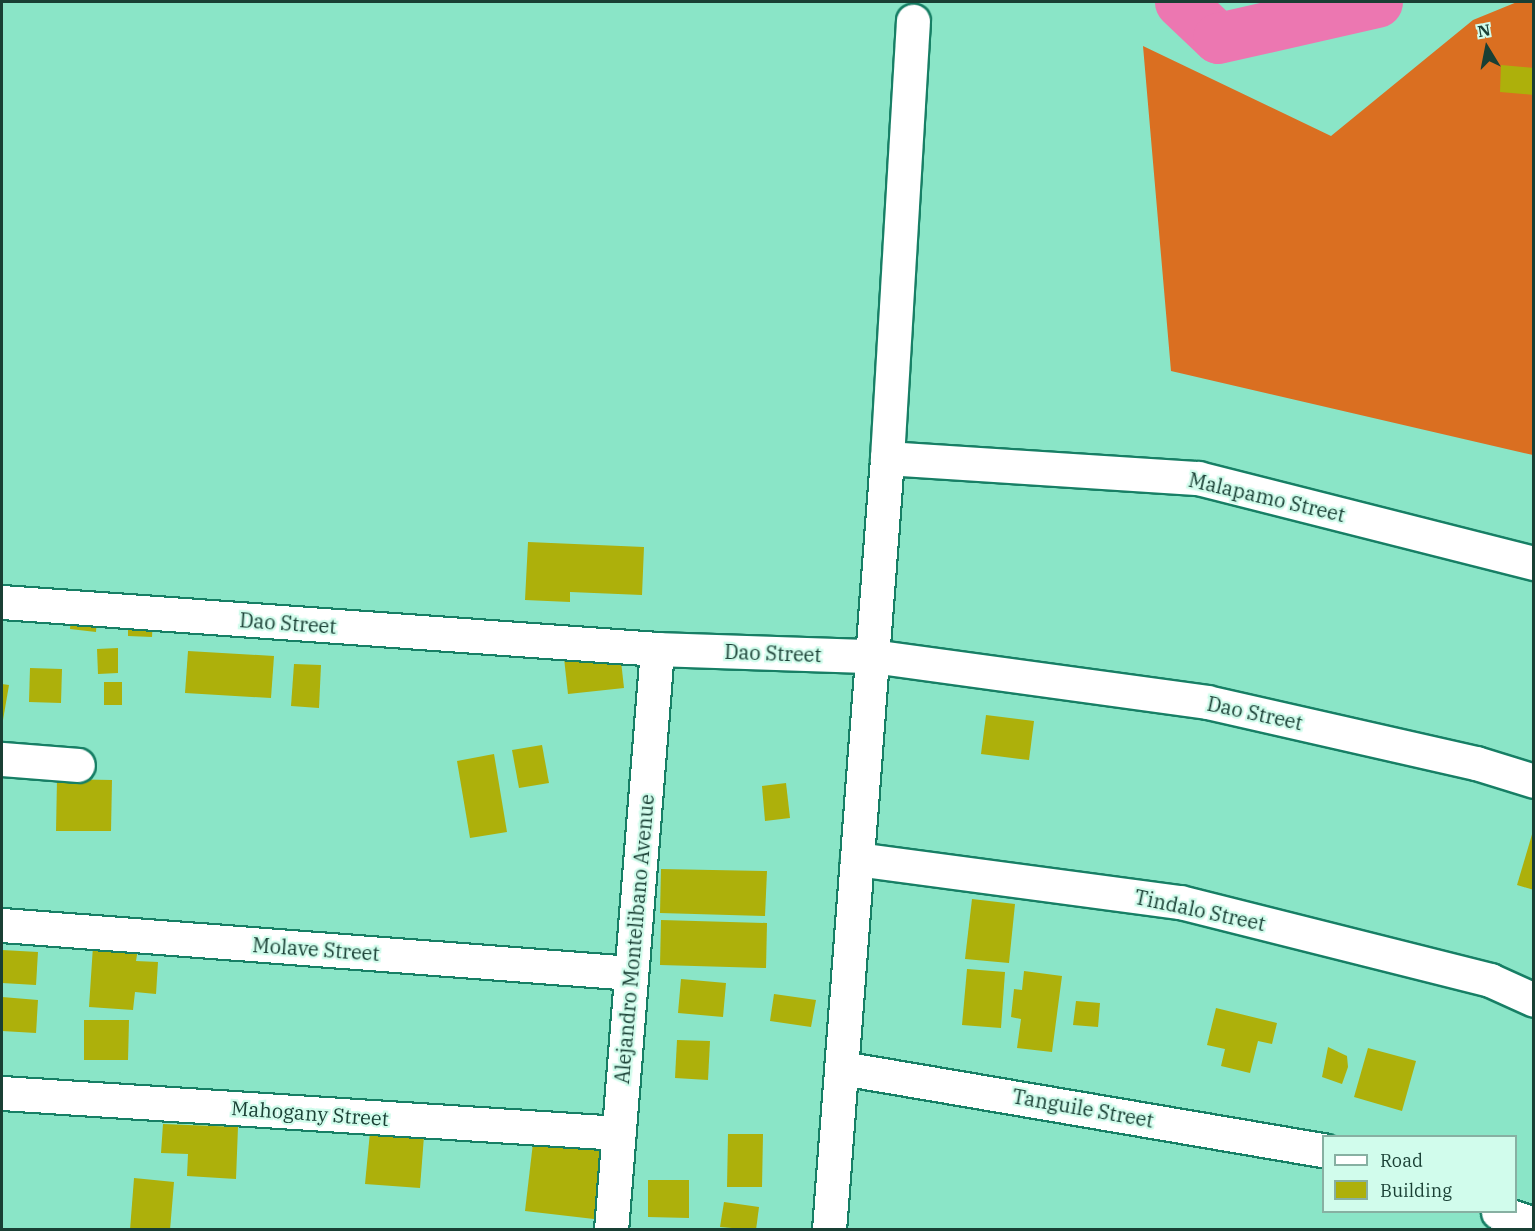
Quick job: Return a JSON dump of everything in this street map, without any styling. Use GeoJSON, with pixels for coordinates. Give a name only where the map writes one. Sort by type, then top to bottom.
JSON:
{"type":"FeatureCollection","features":[{"type":"Feature","properties":{"kind":"street"},"geometry":{"type":"LineString","coordinates":[[829,1230],[887,458],[913,21]]}},
{"type":"Feature","properties":{"kind":"street","name":"Malapamo Street"},"geometry":{"type":"LineString","coordinates":[[887,458],[1198,478],[1533,563]]}},
{"type":"Feature","properties":{"kind":"street","name":"Dao Street"},"geometry":{"type":"LineString","coordinates":[[2,602],[657,649],[872,656],[1208,702],[1476,764],[1533,782]]}},
{"type":"Feature","properties":{"kind":"street","name":"Alejandro Montelibano Avenue"},"geometry":{"type":"LineString","coordinates":[[611,1230],[657,649]]}},
{"type":"Feature","properties":{"kind":"street"},"geometry":{"type":"LineString","coordinates":[[2,759],[78,765]]}},
{"type":"Feature","properties":{"kind":"street","name":"Tindalo Street"},"geometry":{"type":"LineString","coordinates":[[857,859],[1180,902],[1490,980],[1533,1000]]}},
{"type":"Feature","properties":{"kind":"street","name":"Molave Street"},"geometry":{"type":"LineString","coordinates":[[2,925],[632,973]]}},
{"type":"Feature","properties":{"kind":"street","name":"Tanguile Street"},"geometry":{"type":"LineString","coordinates":[[842,1068],[1322,1150]]}},
{"type":"Feature","properties":{"kind":"street","name":"Mahogany Street"},"geometry":{"type":"LineString","coordinates":[[2,1093],[619,1133]]}},
{"type":"Feature","properties":{"kind":"street"},"geometry":{"type":"LineString","coordinates":[[1501,1213],[1533,1224]]}},
{"type":"Feature","properties":{"kind":"shaded area"},"geometry":{"type":"Polygon","coordinates":[[[1517,2],[1533,2],[1533,455],[1171,371],[1143,46],[1331,136],[1473,20],[1517,2]]]}},
{"type":"Feature","properties":{"kind":"building"},"geometry":{"type":"Polygon","coordinates":[[[1501,65],[1534,68],[1534,95],[1500,92],[1501,65]]]}},
{"type":"Feature","properties":{"kind":"building"},"geometry":{"type":"Polygon","coordinates":[[[528,542],[644,547],[642,595],[570,592],[570,602],[525,600],[528,542]]]}},
{"type":"Feature","properties":{"kind":"building"},"geometry":{"type":"Polygon","coordinates":[[[128,615],[153,616],[152,637],[128,636],[128,615]]]}},
{"type":"Feature","properties":{"kind":"building"},"geometry":{"type":"Polygon","coordinates":[[[71,616],[97,618],[96,632],[70,629],[71,616]]]}},
{"type":"Feature","properties":{"kind":"building"},"geometry":{"type":"Polygon","coordinates":[[[118,648],[118,673],[98,674],[97,649],[118,648]]]}},
{"type":"Feature","properties":{"kind":"building"},"geometry":{"type":"Polygon","coordinates":[[[188,651],[274,656],[271,698],[185,693],[188,651]]]}},
{"type":"Feature","properties":{"kind":"building"},"geometry":{"type":"Polygon","coordinates":[[[620,652],[624,688],[568,694],[564,658],[620,652]]]}},
{"type":"Feature","properties":{"kind":"building"},"geometry":{"type":"Polygon","coordinates":[[[294,664],[321,665],[319,708],[291,706],[294,664]]]}},
{"type":"Feature","properties":{"kind":"building"},"geometry":{"type":"Polygon","coordinates":[[[30,668],[62,669],[61,703],[29,702],[30,668]]]}},
{"type":"Feature","properties":{"kind":"building"},"geometry":{"type":"Polygon","coordinates":[[[104,682],[122,682],[122,705],[104,705],[104,682]]]}},
{"type":"Feature","properties":{"kind":"building"},"geometry":{"type":"Polygon","coordinates":[[[2,684],[9,685],[3,720],[2,720],[2,684]]]}},
{"type":"Feature","properties":{"kind":"building"},"geometry":{"type":"Polygon","coordinates":[[[986,715],[1034,721],[1029,760],[981,754],[986,715]]]}},
{"type":"Feature","properties":{"kind":"building"},"geometry":{"type":"Polygon","coordinates":[[[542,745],[549,783],[519,788],[512,750],[542,745]]]}},
{"type":"Feature","properties":{"kind":"building"},"geometry":{"type":"Polygon","coordinates":[[[494,754],[507,832],[470,838],[457,761],[494,754]]]}},
{"type":"Feature","properties":{"kind":"building"},"geometry":{"type":"Polygon","coordinates":[[[57,779],[112,780],[111,831],[56,831],[57,779]]]}},
{"type":"Feature","properties":{"kind":"building"},"geometry":{"type":"Polygon","coordinates":[[[786,783],[790,818],[765,821],[762,786],[786,783]]]}},
{"type":"Feature","properties":{"kind":"building"},"geometry":{"type":"Polygon","coordinates":[[[1534,831],[1534,890],[1517,885],[1534,831]]]}},
{"type":"Feature","properties":{"kind":"building"},"geometry":{"type":"Polygon","coordinates":[[[661,869],[767,871],[765,916],[660,913],[661,869]]]}},
{"type":"Feature","properties":{"kind":"building"},"geometry":{"type":"Polygon","coordinates":[[[972,899],[1015,904],[1009,963],[965,959],[972,899]]]}},
{"type":"Feature","properties":{"kind":"building"},"geometry":{"type":"Polygon","coordinates":[[[661,920],[767,923],[766,968],[660,965],[661,920]]]}},
{"type":"Feature","properties":{"kind":"building"},"geometry":{"type":"Polygon","coordinates":[[[93,946],[138,949],[136,961],[158,962],[156,994],[135,992],[133,1010],[89,1007],[93,946]]]}},
{"type":"Feature","properties":{"kind":"building"},"geometry":{"type":"Polygon","coordinates":[[[2,950],[38,952],[36,985],[2,983],[2,950]]]}},
{"type":"Feature","properties":{"kind":"building"},"geometry":{"type":"Polygon","coordinates":[[[967,969],[1005,972],[1001,1028],[962,1025],[967,969]]]}},
{"type":"Feature","properties":{"kind":"building"},"geometry":{"type":"Polygon","coordinates":[[[1024,971],[1062,976],[1052,1052],[1017,1048],[1021,1019],[1011,1017],[1014,989],[1022,990],[1024,971]]]}},
{"type":"Feature","properties":{"kind":"building"},"geometry":{"type":"Polygon","coordinates":[[[681,979],[726,983],[723,1017],[678,1013],[681,979]]]}},
{"type":"Feature","properties":{"kind":"building"},"geometry":{"type":"Polygon","coordinates":[[[774,994],[816,1000],[811,1027],[770,1021],[774,994]]]}},
{"type":"Feature","properties":{"kind":"building"},"geometry":{"type":"Polygon","coordinates":[[[2,997],[38,1000],[36,1033],[2,1031],[2,997]]]}},
{"type":"Feature","properties":{"kind":"building"},"geometry":{"type":"Polygon","coordinates":[[[1076,1001],[1100,1003],[1098,1027],[1073,1025],[1076,1001]]]}},
{"type":"Feature","properties":{"kind":"building"},"geometry":{"type":"Polygon","coordinates":[[[1216,1008],[1277,1023],[1272,1044],[1258,1041],[1250,1073],[1221,1066],[1225,1049],[1207,1045],[1216,1008]]]}},
{"type":"Feature","properties":{"kind":"building"},"geometry":{"type":"Polygon","coordinates":[[[84,1020],[129,1020],[128,1060],[84,1060],[84,1020]]]}},
{"type":"Feature","properties":{"kind":"building"},"geometry":{"type":"Polygon","coordinates":[[[677,1040],[710,1041],[708,1080],[675,1078],[677,1040]]]}},
{"type":"Feature","properties":{"kind":"building"},"geometry":{"type":"Polygon","coordinates":[[[1328,1047],[1347,1056],[1348,1067],[1342,1084],[1322,1077],[1328,1047]]]}},
{"type":"Feature","properties":{"kind":"building"},"geometry":{"type":"Polygon","coordinates":[[[1368,1048],[1416,1061],[1402,1111],[1354,1097],[1368,1048]]]}},
{"type":"Feature","properties":{"kind":"building"},"geometry":{"type":"Polygon","coordinates":[[[163,1124],[238,1127],[236,1179],[187,1176],[188,1154],[161,1153],[163,1124]]]}},
{"type":"Feature","properties":{"kind":"building"},"geometry":{"type":"Polygon","coordinates":[[[370,1132],[424,1136],[420,1188],[365,1184],[370,1132]]]}},
{"type":"Feature","properties":{"kind":"building"},"geometry":{"type":"Polygon","coordinates":[[[728,1134],[763,1134],[762,1187],[727,1187],[728,1134]]]}},
{"type":"Feature","properties":{"kind":"building"},"geometry":{"type":"Polygon","coordinates":[[[533,1143],[602,1151],[594,1219],[525,1211],[533,1143]]]}},
{"type":"Feature","properties":{"kind":"building"},"geometry":{"type":"Polygon","coordinates":[[[134,1178],[174,1182],[170,1230],[130,1230],[134,1178]]]}},
{"type":"Feature","properties":{"kind":"building"},"geometry":{"type":"Polygon","coordinates":[[[648,1180],[689,1180],[689,1218],[648,1217],[648,1180]]]}},
{"type":"Feature","properties":{"kind":"building"},"geometry":{"type":"Polygon","coordinates":[[[724,1202],[759,1207],[756,1230],[720,1227],[724,1202]]]}},
{"type":"Feature","properties":{"kind":"waterway"},"geometry":{"type":"LineString","coordinates":[[1180,2],[1218,38],[1377,2]]}}]}
